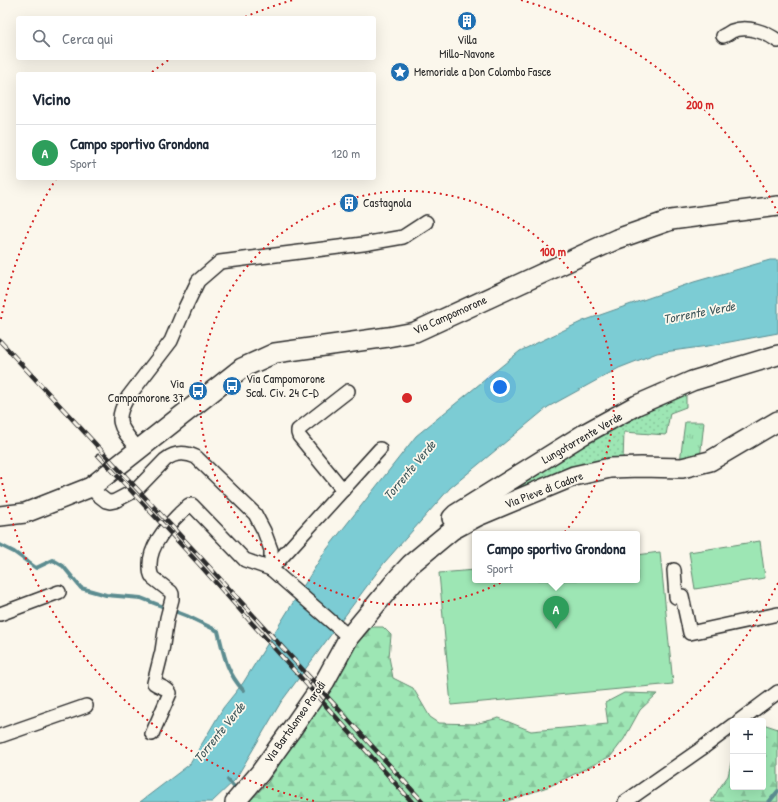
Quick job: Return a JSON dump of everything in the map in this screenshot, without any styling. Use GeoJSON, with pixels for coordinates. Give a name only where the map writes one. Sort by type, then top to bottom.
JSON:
{"type":"FeatureCollection","features":[{"type":"Feature","properties":{"kind":"street"},"geometry":{"type":"LineString","coordinates":[[723,36],[733,31],[743,29],[759,31],[772,36],[778,41]]}},
{"type":"Feature","properties":{"kind":"street","name":"Via Campomorone"},"geometry":{"type":"LineString","coordinates":[[0,516],[25,513],[90,487],[242,368],[275,353],[415,332],[617,239],[671,220],[778,206]]}},
{"type":"Feature","properties":{"kind":"street"},"geometry":{"type":"LineString","coordinates":[[138,449],[120,425],[121,412],[124,404],[171,341],[198,281],[220,262],[363,244],[403,237],[426,222]]}},
{"type":"Feature","properties":{"kind":"street","name":"Lungotorrente Verde"},"geometry":{"type":"LineString","coordinates":[[348,637],[430,538],[456,514],[584,434],[638,405],[692,381],[778,355]]}},
{"type":"Feature","properties":{"kind":"street"},"geometry":{"type":"LineString","coordinates":[[343,490],[299,436],[298,430],[348,391]]}},
{"type":"Feature","properties":{"kind":"street","name":"Via Pieve di Cadore"},"geometry":{"type":"LineString","coordinates":[[410,563],[452,530],[478,516],[574,476],[610,468],[682,468],[710,461],[778,421]]}},
{"type":"Feature","properties":{"kind":"street"},"geometry":{"type":"LineString","coordinates":[[275,573],[343,490],[380,449]]}},
{"type":"Feature","properties":{"kind":"street"},"geometry":{"type":"LineString","coordinates":[[90,487],[106,501],[110,502],[136,490],[170,456],[184,453],[190,454],[196,457],[255,514],[264,531],[271,550],[275,573]]}},
{"type":"Feature","properties":{"kind":"street"},"geometry":{"type":"LineString","coordinates":[[152,734],[170,692],[154,683],[162,652],[167,618],[172,603],[172,596],[171,592],[151,576],[150,558],[156,542],[180,513],[189,505],[195,507],[245,560],[275,573],[348,637]]}},
{"type":"Feature","properties":{"kind":"street"},"geometry":{"type":"LineString","coordinates":[[674,570],[676,597],[682,596],[690,634],[778,614]]}},
{"type":"Feature","properties":{"kind":"street"},"geometry":{"type":"LineString","coordinates":[[0,614],[59,592]]}},
{"type":"Feature","properties":{"kind":"street","name":"Via Bartolomeo Parodi"},"geometry":{"type":"LineString","coordinates":[[235,802],[260,773],[325,681],[348,637]]}},
{"type":"Feature","properties":{"kind":"street"},"geometry":{"type":"LineString","coordinates":[[743,718],[778,692]]}},
{"type":"Feature","properties":{"kind":"street"},"geometry":{"type":"LineString","coordinates":[[0,736],[86,706]]}},
{"type":"Feature","properties":{"kind":"street"},"geometry":{"type":"LineString","coordinates":[[625,802],[730,727]]}},
{"type":"Feature","properties":{"kind":"green space"},"geometry":{"type":"Polygon","coordinates":[[[686,391],[686,407],[670,413],[666,435],[624,432],[623,462],[476,512],[579,441],[686,391]]]}},
{"type":"Feature","properties":{"kind":"green space"},"geometry":{"type":"Polygon","coordinates":[[[685,422],[704,422],[700,459],[680,463],[683,437],[685,422]]]}},
{"type":"Feature","properties":{"kind":"green space"},"geometry":{"type":"Polygon","coordinates":[[[760,541],[765,578],[695,589],[689,552],[760,541]]]}},
{"type":"Feature","properties":{"kind":"green space"},"geometry":{"type":"Polygon","coordinates":[[[660,552],[673,684],[451,705],[439,573],[472,570],[472,583],[640,583],[640,555],[660,552]]]}},
{"type":"Feature","properties":{"kind":"green space"},"geometry":{"type":"Polygon","coordinates":[[[372,627],[383,627],[391,635],[389,657],[393,678],[413,688],[430,717],[439,723],[475,724],[499,718],[531,731],[608,724],[605,703],[624,693],[657,694],[640,710],[624,739],[611,756],[550,786],[505,802],[249,802],[268,782],[357,643],[372,627]]]}},
{"type":"Feature","properties":{"kind":"green space"},"geometry":{"type":"Polygon","coordinates":[[[766,725],[778,729],[778,802],[711,802],[728,776],[730,767],[730,790],[766,790],[766,725]]]}},
{"type":"Feature","properties":{"kind":"water","name":"Torrente Verde"},"geometry":{"type":"Polygon","coordinates":[[[770,260],[778,260],[778,333],[708,346],[657,353],[619,368],[548,407],[450,488],[384,563],[281,702],[235,780],[212,802],[140,802],[190,764],[223,708],[243,683],[324,553],[416,436],[520,351],[583,321],[694,282],[770,260]]]}},
{"type":"Feature","properties":{"kind":"waterway"},"geometry":{"type":"LineString","coordinates":[[0,545],[14,552],[36,568],[53,560],[63,566],[81,588],[106,595],[141,598],[187,616],[218,631],[229,669],[243,690]]}},
{"type":"Feature","properties":{"kind":"waterway"},"geometry":{"type":"LineString","coordinates":[[228,780],[238,791]]}},
{"type":"Feature","properties":{"kind":"waterway"},"geometry":{"type":"LineString","coordinates":[[769,802],[778,791]]}},
{"type":"Feature","properties":{"kind":"railway"},"geometry":{"type":"LineString","coordinates":[[0,341],[202,559],[423,802]]}},
{"type":"Feature","properties":{"kind":"railway"},"geometry":{"type":"LineString","coordinates":[[98,455],[199,564],[412,802]]}},
{"type":"Feature","properties":{"kind":"place","name":"Villa Millo-Navone"},"geometry":{"type":"Point","coordinates":[467,21]}},
{"type":"Feature","properties":{"kind":"place","name":"Memoriale a Don Colombo Fasce"},"geometry":{"type":"Point","coordinates":[400,72]}},
{"type":"Feature","properties":{"kind":"place","name":"Castagnola"},"geometry":{"type":"Point","coordinates":[349,203]}},
{"type":"Feature","properties":{"kind":"place","name":"Via Campomorone Scal. Civ. 24 C-D"},"geometry":{"type":"Point","coordinates":[232,386]}},
{"type":"Feature","properties":{"kind":"place","name":"Via Campomorone 37"},"geometry":{"type":"Point","coordinates":[198,391]}},
{"type":"Feature","properties":{"kind":"place","name":"Campo sportivo Grondona"},"geometry":{"type":"Point","coordinates":[556,629]}}]}
